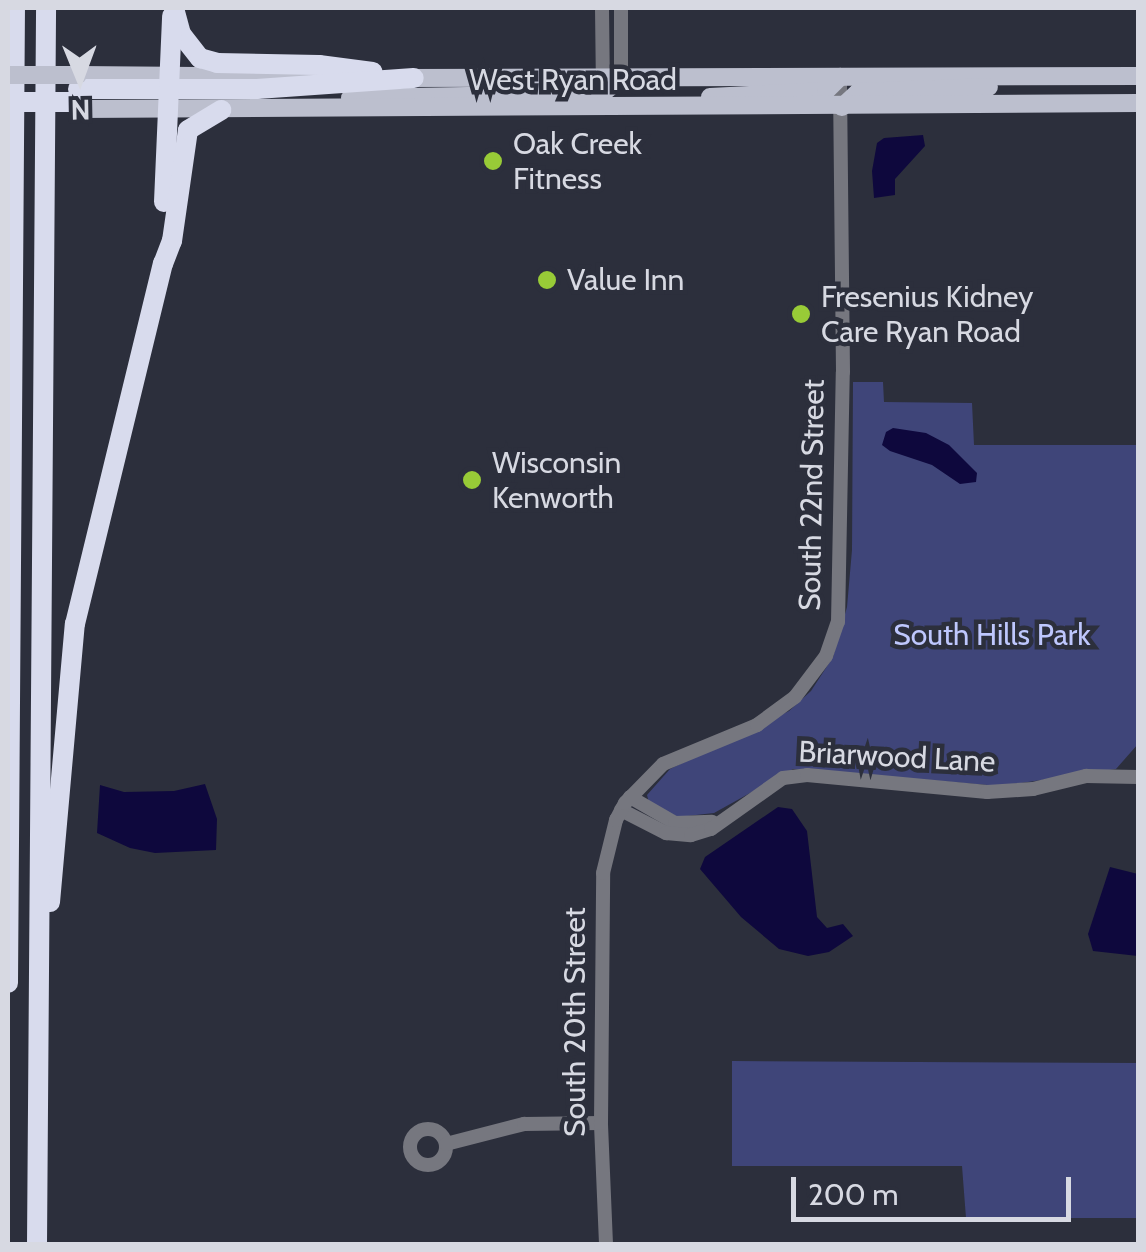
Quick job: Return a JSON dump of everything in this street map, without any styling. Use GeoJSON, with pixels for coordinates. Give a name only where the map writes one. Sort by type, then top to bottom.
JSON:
{"type":"FeatureCollection","features":[{"type":"Feature","properties":{"kind":"highway"},"geometry":{"type":"LineString","coordinates":[[8,982],[16,8]]}},
{"type":"Feature","properties":{"kind":"highway"},"geometry":{"type":"LineString","coordinates":[[37,1244],[46,8]]}},
{"type":"Feature","properties":{"kind":"highway"},"geometry":{"type":"LineString","coordinates":[[163,264],[165,91],[173,8]]}},
{"type":"Feature","properties":{"kind":"highway"},"geometry":{"type":"LineString","coordinates":[[173,8],[192,51],[217,63],[318,65],[414,78]]}},
{"type":"Feature","properties":{"kind":"highway"},"geometry":{"type":"LineString","coordinates":[[8,88],[140,102],[165,91],[414,78]]}},
{"type":"Feature","properties":{"kind":"highway"},"geometry":{"type":"LineString","coordinates":[[8,106],[78,94]]}},
{"type":"Feature","properties":{"kind":"highway"},"geometry":{"type":"LineString","coordinates":[[39,983],[54,879],[75,624],[163,264],[172,241],[188,130],[222,110]]}},
{"type":"Feature","properties":{"kind":"main road"},"geometry":{"type":"LineString","coordinates":[[8,75],[78,94]]}},
{"type":"Feature","properties":{"kind":"main road"},"geometry":{"type":"LineString","coordinates":[[842,106],[858,92],[958,90],[1048,76]]}},
{"type":"Feature","properties":{"kind":"main road","name":"West Ryan Road"},"geometry":{"type":"LineString","coordinates":[[621,78],[1138,76]]}},
{"type":"Feature","properties":{"kind":"main road","name":"West Ryan Road"},"geometry":{"type":"LineString","coordinates":[[414,78],[605,92],[660,107],[1138,103]]}},
{"type":"Feature","properties":{"kind":"main road"},"geometry":{"type":"LineString","coordinates":[[605,92],[621,78]]}},
{"type":"Feature","properties":{"kind":"main road"},"geometry":{"type":"LineString","coordinates":[[660,107],[682,100],[747,93],[826,91],[840,78]]}},
{"type":"Feature","properties":{"kind":"main road","name":"West Ryan Road"},"geometry":{"type":"LineString","coordinates":[[165,91],[222,110],[605,92]]}},
{"type":"Feature","properties":{"kind":"main road"},"geometry":{"type":"LineString","coordinates":[[1039,104],[1103,94],[1138,94]]}},
{"type":"Feature","properties":{"kind":"street"},"geometry":{"type":"LineString","coordinates":[[602,8],[605,92]]}},
{"type":"Feature","properties":{"kind":"street"},"geometry":{"type":"LineString","coordinates":[[621,8],[621,78]]}},
{"type":"Feature","properties":{"kind":"street","name":"South 22nd Street"},"geometry":{"type":"LineString","coordinates":[[625,803],[651,773],[678,755],[751,729],[780,710],[809,682],[826,656],[838,622],[840,78]]}},
{"type":"Feature","properties":{"kind":"street","name":"Briarwood Lane"},"geometry":{"type":"LineString","coordinates":[[625,803],[666,834],[691,835],[723,819],[783,778],[807,775],[987,792],[1032,788],[1086,776],[1138,777]]}},
{"type":"Feature","properties":{"kind":"street","name":"South 20th Street"},"geometry":{"type":"LineString","coordinates":[[606,1244],[601,1123],[603,872],[625,803]]}},
{"type":"Feature","properties":{"kind":"street"},"geometry":{"type":"LineString","coordinates":[[446,1144],[512,1125],[601,1123]]}},
{"type":"Feature","properties":{"kind":"green space","name":"South Hills Park"},"geometry":{"type":"Polygon","coordinates":[[[853,382],[883,382],[884,402],[972,403],[974,445],[1138,445],[1138,744],[1116,769],[1000,786],[793,769],[714,813],[678,817],[649,803],[647,795],[670,769],[789,711],[811,691],[833,657],[847,607],[852,550],[853,382]]]}},
{"type":"Feature","properties":{"kind":"green space"},"geometry":{"type":"Polygon","coordinates":[[[732,1061],[1138,1063],[1138,1218],[966,1218],[962,1166],[732,1166],[732,1061]]]}},
{"type":"Feature","properties":{"kind":"shaded area"},"geometry":{"type":"Polygon","coordinates":[[[923,135],[925,146],[895,179],[895,195],[874,198],[872,171],[877,143],[884,138],[923,135]]]}},
{"type":"Feature","properties":{"kind":"shaded area"},"geometry":{"type":"Polygon","coordinates":[[[893,428],[926,433],[949,445],[977,473],[976,482],[960,484],[932,465],[890,451],[882,445],[886,432],[893,428]]]}},
{"type":"Feature","properties":{"kind":"shaded area"},"geometry":{"type":"Polygon","coordinates":[[[205,784],[217,819],[216,850],[155,853],[130,848],[97,833],[100,785],[124,792],[174,791],[205,784]]]}},
{"type":"Feature","properties":{"kind":"shaded area"},"geometry":{"type":"Polygon","coordinates":[[[778,807],[792,809],[807,831],[817,917],[827,928],[843,924],[853,936],[829,952],[808,956],[779,949],[741,917],[700,869],[705,857],[778,807]]]}},
{"type":"Feature","properties":{"kind":"shaded area"},"geometry":{"type":"Polygon","coordinates":[[[1110,867],[1138,874],[1138,956],[1093,951],[1088,934],[1110,867]]]}},
{"type":"Feature","properties":{"kind":"place","name":"Oak Creek Fitness"},"geometry":{"type":"Point","coordinates":[493,161]}},
{"type":"Feature","properties":{"kind":"place","name":"Value Inn"},"geometry":{"type":"Point","coordinates":[547,280]}},
{"type":"Feature","properties":{"kind":"place","name":"Fresenius Kidney Care Ryan Road"},"geometry":{"type":"Point","coordinates":[801,314]}},
{"type":"Feature","properties":{"kind":"place","name":"Wisconsin Kenworth"},"geometry":{"type":"Point","coordinates":[472,480]}}]}
